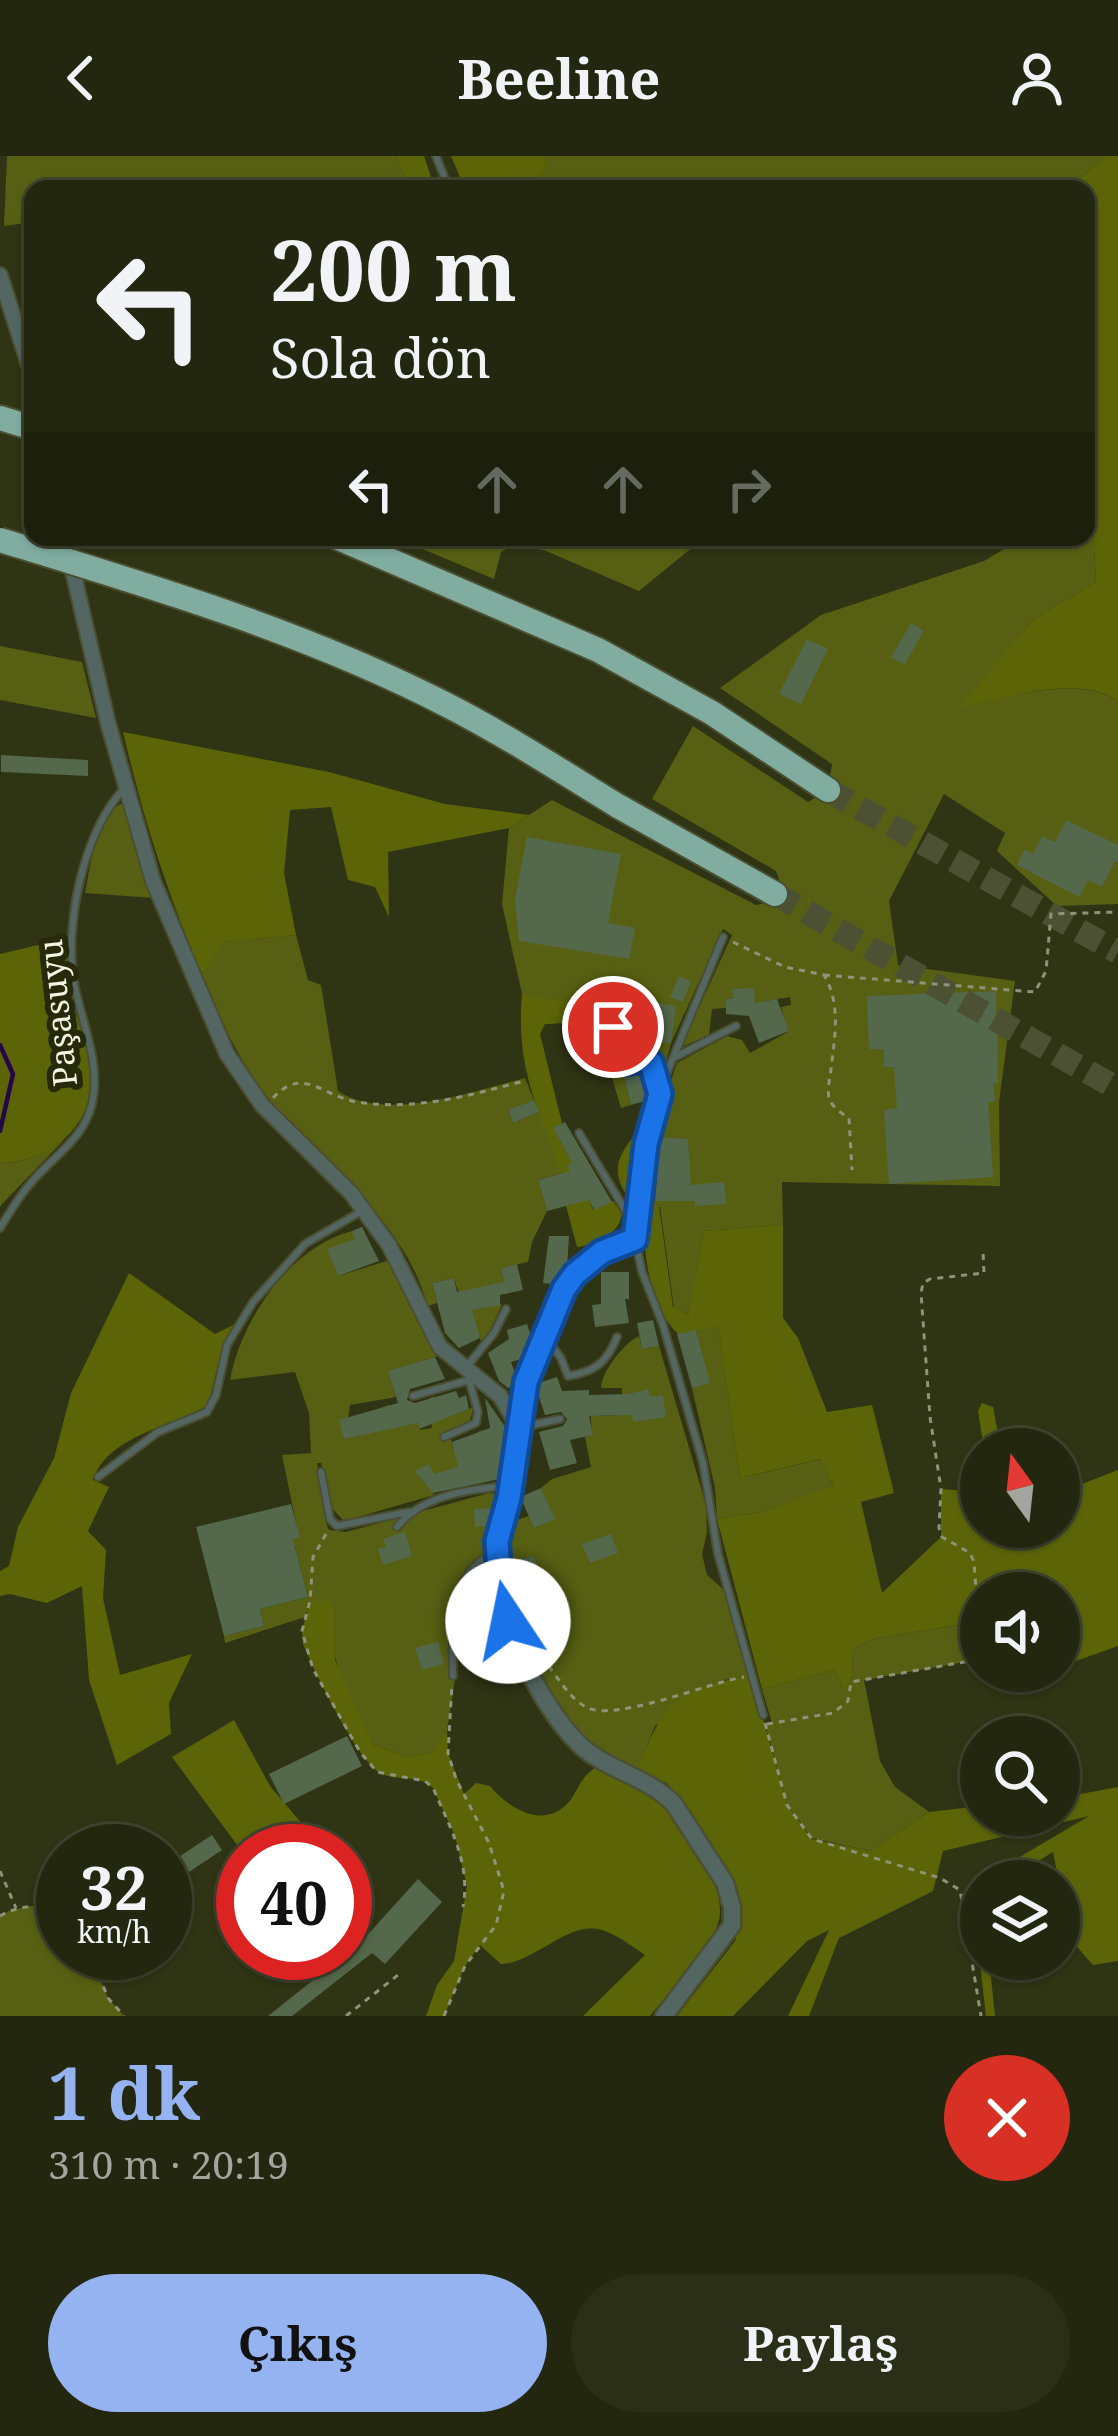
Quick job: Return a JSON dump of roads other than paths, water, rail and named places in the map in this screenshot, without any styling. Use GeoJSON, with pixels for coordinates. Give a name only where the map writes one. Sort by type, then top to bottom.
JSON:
{"type":"FeatureCollection","features":[{"type":"Feature","properties":{"kind":"highway"},"geometry":{"type":"LineString","coordinates":[[0,540],[208,606],[443,703],[775,893]]}},
{"type":"Feature","properties":{"kind":"highway"},"geometry":{"type":"LineString","coordinates":[[357,546],[598,650],[712,713],[828,790]]}},
{"type":"Feature","properties":{"kind":"street"},"geometry":{"type":"LineString","coordinates":[[0,275],[24,350]]}},
{"type":"Feature","properties":{"kind":"street"},"geometry":{"type":"LineString","coordinates":[[67,546],[153,881],[227,1054],[267,1110],[364,1210],[389,1245],[440,1347],[500,1396],[519,1428]]}},
{"type":"Feature","properties":{"kind":"street"},"geometry":{"type":"LineString","coordinates":[[635,1233],[602,1252],[564,1289],[526,1382],[497,1553],[503,1605],[525,1660],[562,1723],[598,1759],[662,1792],[674,1804],[730,1894],[732,1925],[664,2016]]}},
{"type":"Feature","properties":{"kind":"lane","name":"Paşasuyu"},"geometry":{"type":"LineString","coordinates":[[0,1228],[38,1174],[80,1134],[92,1103],[95,1068],[75,987],[71,937],[94,834],[127,786]]}},
{"type":"Feature","properties":{"kind":"lane"},"geometry":{"type":"LineString","coordinates":[[723,938],[660,1094],[646,1144],[635,1233],[642,1272],[663,1324],[703,1462],[718,1554],[764,1720]]}},
{"type":"Feature","properties":{"kind":"lane"},"geometry":{"type":"LineString","coordinates":[[672,1058],[736,1026]]}},
{"type":"Feature","properties":{"kind":"lane"},"geometry":{"type":"LineString","coordinates":[[613,1027],[629,1062],[646,1059],[651,1063],[660,1094]]}},
{"type":"Feature","properties":{"kind":"lane"},"geometry":{"type":"LineString","coordinates":[[579,1133],[635,1233]]}},
{"type":"Feature","properties":{"kind":"lane"},"geometry":{"type":"LineString","coordinates":[[98,1477],[158,1432],[207,1412],[216,1395],[227,1345],[267,1283],[305,1244],[364,1210]]}},
{"type":"Feature","properties":{"kind":"lane"},"geometry":{"type":"LineString","coordinates":[[444,1437],[476,1423],[471,1375],[506,1309]]}},
{"type":"Feature","properties":{"kind":"lane"},"geometry":{"type":"LineString","coordinates":[[545,1338],[568,1376],[599,1367],[610,1355],[616,1337]]}},
{"type":"Feature","properties":{"kind":"lane"},"geometry":{"type":"LineString","coordinates":[[413,1396],[471,1375]]}},
{"type":"Feature","properties":{"kind":"lane"},"geometry":{"type":"LineString","coordinates":[[519,1428],[560,1419]]}},
{"type":"Feature","properties":{"kind":"lane"},"geometry":{"type":"LineString","coordinates":[[320,1472],[334,1523],[409,1512],[464,1491],[512,1485]]}},
{"type":"Feature","properties":{"kind":"lane"},"geometry":{"type":"LineString","coordinates":[[397,1527],[409,1512]]}},
{"type":"Feature","properties":{"kind":"lane"},"geometry":{"type":"LineString","coordinates":[[453,1676],[459,1592],[467,1571],[480,1559],[497,1553]]}},
{"type":"Feature","properties":{"kind":"waterway"},"geometry":{"type":"LineString","coordinates":[[0,1045],[13,1074],[0,1131]]}},
{"type":"Feature","properties":{"kind":"tunnel"},"geometry":{"type":"LineString","coordinates":[[828,790],[1118,952]]}},
{"type":"Feature","properties":{"kind":"tunnel"},"geometry":{"type":"LineString","coordinates":[[775,894],[1118,1089]]}}]}
